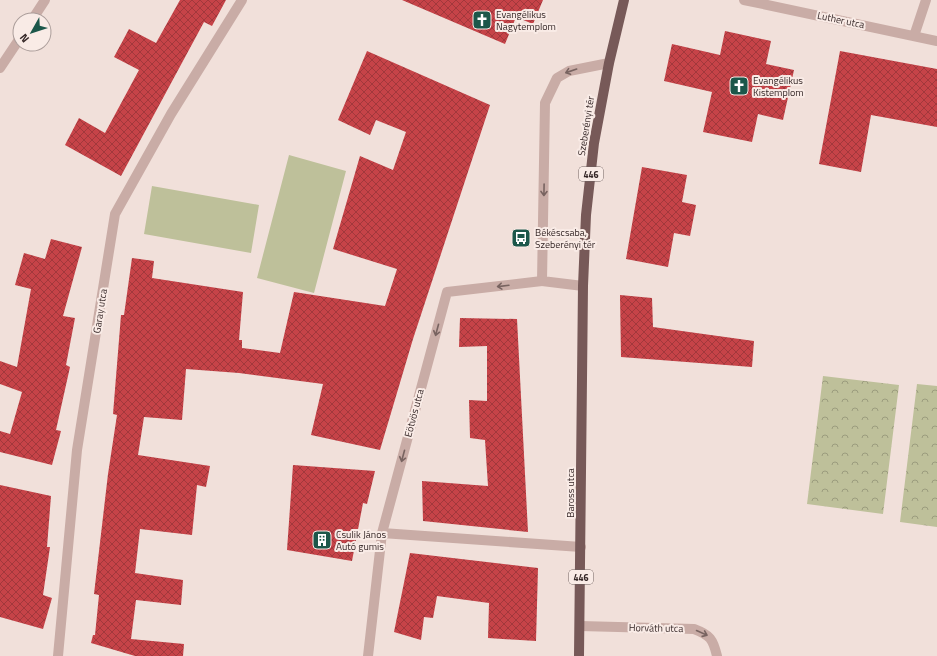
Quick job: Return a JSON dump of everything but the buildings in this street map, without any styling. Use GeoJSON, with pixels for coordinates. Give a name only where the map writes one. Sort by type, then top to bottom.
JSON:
{"type":"FeatureCollection","features":[{"type":"Feature","properties":{"kind":"main road","name":"Szeberényi tér"},"geometry":{"type":"LineString","coordinates":[[583,331],[586,215],[594,143],[609,63],[624,0]]}},
{"type":"Feature","properties":{"kind":"main road","name":"Baross utca"},"geometry":{"type":"LineString","coordinates":[[579,656],[582,547],[583,331]]}},
{"type":"Feature","properties":{"kind":"street"},"geometry":{"type":"LineString","coordinates":[[37,12],[45,0]]}},
{"type":"Feature","properties":{"kind":"street","name":"Garay utca"},"geometry":{"type":"LineString","coordinates":[[58,656],[77,450],[115,214],[171,114],[242,0]]}},
{"type":"Feature","properties":{"kind":"street","name":"Luther utca"},"geometry":{"type":"LineString","coordinates":[[744,0],[937,41]]}},
{"type":"Feature","properties":{"kind":"street"},"geometry":{"type":"LineString","coordinates":[[914,36],[926,0]]}},
{"type":"Feature","properties":{"kind":"street"},"geometry":{"type":"LineString","coordinates":[[0,68],[12,50]]}},
{"type":"Feature","properties":{"kind":"street"},"geometry":{"type":"LineString","coordinates":[[583,286],[542,281],[545,103],[557,78],[569,71],[609,63]]}},
{"type":"Feature","properties":{"kind":"street","name":"Eötvös utca"},"geometry":{"type":"LineString","coordinates":[[368,656],[382,533],[447,292],[542,281]]}},
{"type":"Feature","properties":{"kind":"street"},"geometry":{"type":"LineString","coordinates":[[382,533],[582,547]]}},
{"type":"Feature","properties":{"kind":"street","name":"Horváth utca"},"geometry":{"type":"LineString","coordinates":[[580,626],[694,629],[707,633],[714,644],[717,656]]}},
{"type":"Feature","properties":{"kind":"green space"},"geometry":{"type":"Polygon","coordinates":[[[289,155],[346,171],[314,293],[257,278],[289,155]]]}},
{"type":"Feature","properties":{"kind":"green space"},"geometry":{"type":"Polygon","coordinates":[[[152,186],[259,205],[251,253],[144,234],[152,186]]]}},
{"type":"Feature","properties":{"kind":"green space"},"geometry":{"type":"Polygon","coordinates":[[[823,376],[899,385],[883,514],[807,504],[823,376]]]}},
{"type":"Feature","properties":{"kind":"green space"},"geometry":{"type":"Polygon","coordinates":[[[917,384],[937,386],[937,527],[900,522],[917,384]]]}},
{"type":"Feature","properties":{"kind":"place","name":"Evangélikus Nagytemplom"},"geometry":{"type":"Point","coordinates":[482,20]}},
{"type":"Feature","properties":{"kind":"place","name":"Evangélikus Kistemplom"},"geometry":{"type":"Point","coordinates":[739,86]}},
{"type":"Feature","properties":{"kind":"place","name":"Békéscsaba, Szeberényi tér"},"geometry":{"type":"Point","coordinates":[521,238]}},
{"type":"Feature","properties":{"kind":"place","name":"Csulik János Autó gumis"},"geometry":{"type":"Point","coordinates":[322,540]}}]}
